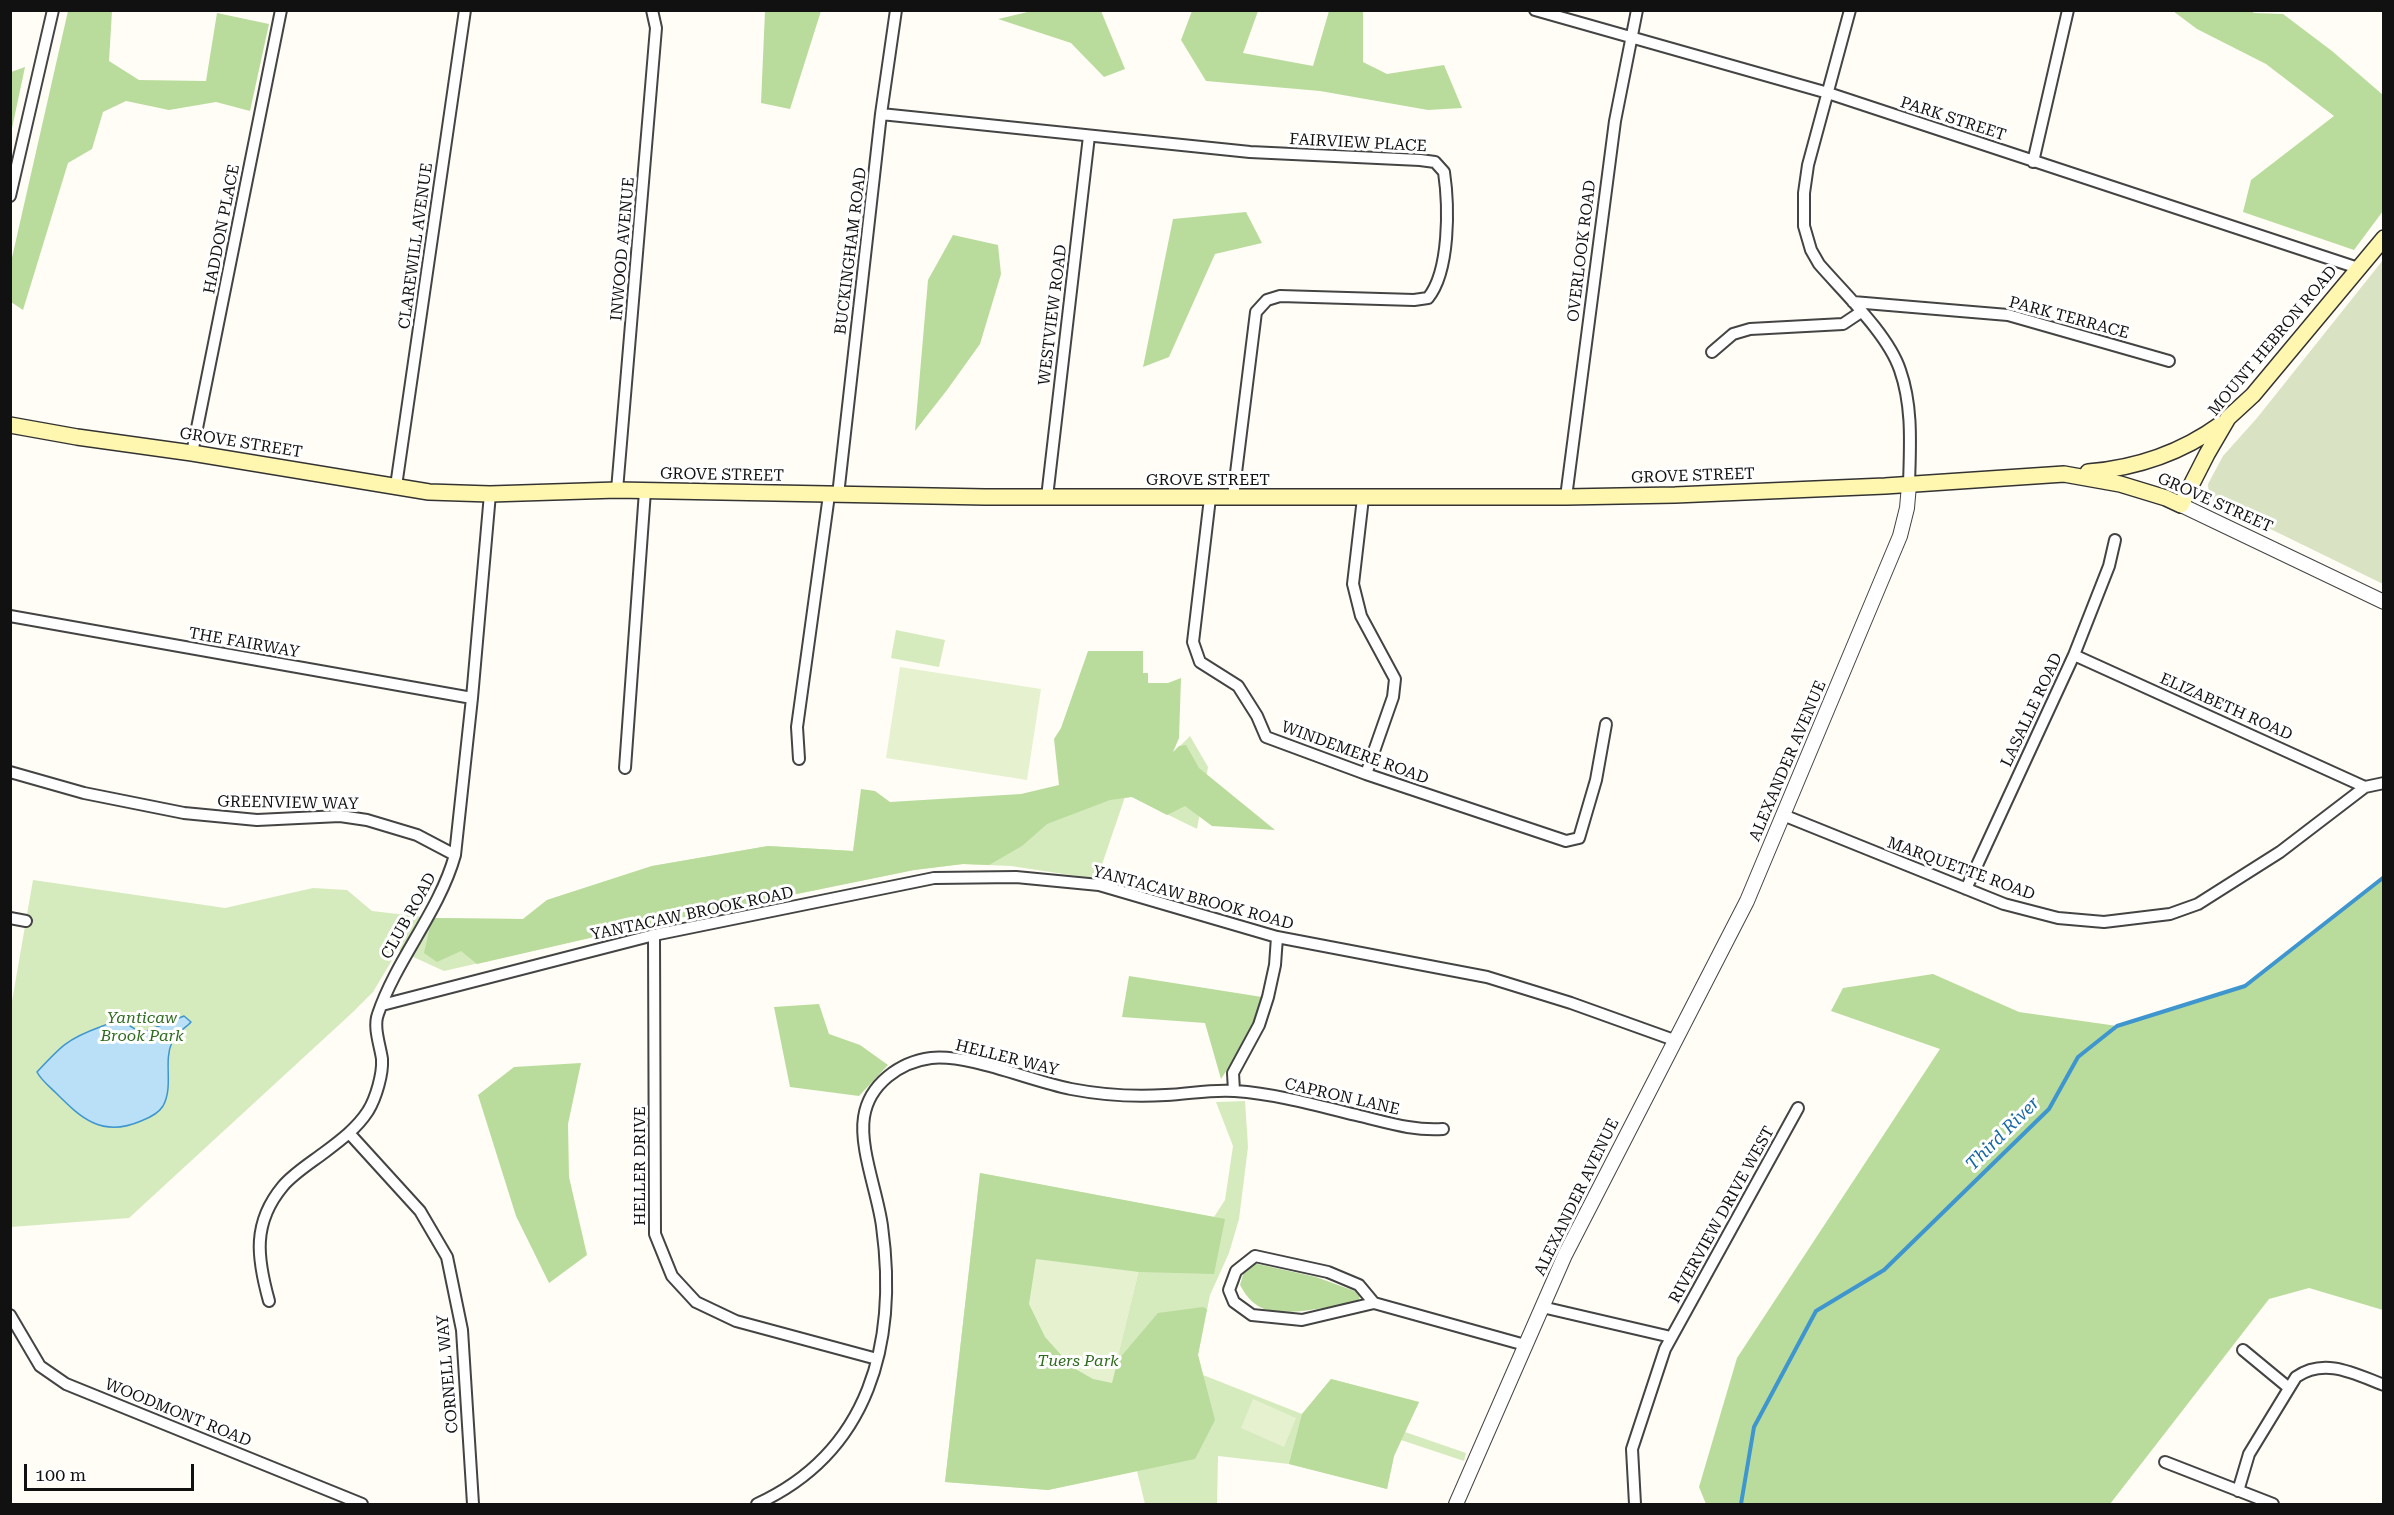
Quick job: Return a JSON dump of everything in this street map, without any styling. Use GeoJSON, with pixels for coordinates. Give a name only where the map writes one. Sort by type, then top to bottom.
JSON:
{"type":"FeatureCollection","features":[{"type":"Feature","properties":{"kind":"main road","name":"MOUNT HEBRON ROAD"},"geometry":{"type":"LineString","coordinates":[[2181,505],[2206,454],[2228,418],[2253,395],[2384,237]]}},
{"type":"Feature","properties":{"kind":"main road"},"geometry":{"type":"LineString","coordinates":[[2064,474],[2107,470],[2157,459],[2200,440],[2228,418]]}},
{"type":"Feature","properties":{"kind":"main road","name":"GROVE STREET"},"geometry":{"type":"LineString","coordinates":[[10,425],[429,492],[490,494],[617,490],[1047,497],[1566,497],[1676,495],[1909,485],[2064,474],[2127,486],[2181,505]]}},
{"type":"Feature","properties":{"kind":"street"},"geometry":{"type":"LineString","coordinates":[[10,196],[53,10]]}},
{"type":"Feature","properties":{"kind":"street","name":"HADDON PLACE"},"geometry":{"type":"LineString","coordinates":[[192,453],[281,10]]}},
{"type":"Feature","properties":{"kind":"street","name":"CLAREWILL AVENUE"},"geometry":{"type":"LineString","coordinates":[[396,486],[465,10]]}},
{"type":"Feature","properties":{"kind":"street","name":"INWOOD AVENUE"},"geometry":{"type":"LineString","coordinates":[[617,490],[656,28],[652,10]]}},
{"type":"Feature","properties":{"kind":"street","name":"BUCKINGHAM ROAD"},"geometry":{"type":"LineString","coordinates":[[799,759],[797,727],[833,495],[896,10]]}},
{"type":"Feature","properties":{"kind":"street","name":"PARK STREET"},"geometry":{"type":"LineString","coordinates":[[1535,10],[1828,93],[2358,268]]}},
{"type":"Feature","properties":{"kind":"street","name":"OVERLOOK ROAD"},"geometry":{"type":"LineString","coordinates":[[1566,497],[1615,120],[1637,10]]}},
{"type":"Feature","properties":{"kind":"street","name":"ALEXANDER AVENUE"},"geometry":{"type":"LineString","coordinates":[[1456,1504],[1565,1255],[1674,1040],[1748,901],[1900,536],[1907,508],[1910,424],[1900,369],[1887,345],[1819,264],[1811,250],[1804,226],[1804,193],[1808,165],[1850,10]]}},
{"type":"Feature","properties":{"kind":"street"},"geometry":{"type":"LineString","coordinates":[[2033,162],[2068,10]]}},
{"type":"Feature","properties":{"kind":"street","name":"FAIRVIEW PLACE"},"geometry":{"type":"LineString","coordinates":[[881,114],[1250,152],[1435,162],[1444,172],[1446,230],[1441,274],[1428,298],[1414,300],[1280,296],[1267,300],[1256,312],[1233,497]]}},
{"type":"Feature","properties":{"kind":"street","name":"WESTVIEW ROAD"},"geometry":{"type":"LineString","coordinates":[[1047,497],[1089,136]]}},
{"type":"Feature","properties":{"kind":"street","name":"PARK TERRACE"},"geometry":{"type":"LineString","coordinates":[[1853,302],[2008,315],[2169,361]]}},
{"type":"Feature","properties":{"kind":"street"},"geometry":{"type":"LineString","coordinates":[[1712,352],[1733,334],[1750,329],[1843,324],[1861,312]]}},
{"type":"Feature","properties":{"kind":"street"},"geometry":{"type":"LineString","coordinates":[[625,768],[645,491]]}},
{"type":"Feature","properties":{"kind":"street","name":"CLUB ROAD"},"geometry":{"type":"LineString","coordinates":[[269,1302],[258,1258],[260,1233],[267,1212],[283,1185],[349,1133],[368,1111],[376,1092],[382,1062],[377,1017],[391,980],[448,879],[455,855],[490,494]]}},
{"type":"Feature","properties":{"kind":"street","name":"WINDEMERE ROAD"},"geometry":{"type":"LineString","coordinates":[[1210,498],[1193,642],[1200,662],[1238,686],[1257,716],[1266,737],[1366,774],[1566,841],[1579,838],[1596,780],[1606,724]]}},
{"type":"Feature","properties":{"kind":"street"},"geometry":{"type":"LineString","coordinates":[[1363,498],[1353,584],[1361,616],[1395,679],[1394,697],[1366,774]]}},
{"type":"Feature","properties":{"kind":"street","name":"GROVE STREET"},"geometry":{"type":"LineString","coordinates":[[2181,505],[2384,602]]}},
{"type":"Feature","properties":{"kind":"street","name":"LASALLE ROAD"},"geometry":{"type":"LineString","coordinates":[[1965,889],[2074,655],[2109,566],[2115,540]]}},
{"type":"Feature","properties":{"kind":"street","name":"THE FAIRWAY"},"geometry":{"type":"LineString","coordinates":[[10,616],[472,698]]}},
{"type":"Feature","properties":{"kind":"street","name":"ELIZABETH ROAD"},"geometry":{"type":"LineString","coordinates":[[2074,655],[2366,787]]}},
{"type":"Feature","properties":{"kind":"street","name":"GREENVIEW WAY"},"geometry":{"type":"LineString","coordinates":[[10,771],[84,793],[184,813],[257,820],[340,816],[367,820],[417,835],[455,855]]}},
{"type":"Feature","properties":{"kind":"street","name":"MARQUETTE ROAD"},"geometry":{"type":"LineString","coordinates":[[1783,815],[2004,904],[2058,918],[2104,922],[2170,914],[2198,904],[2271,858],[2366,787],[2384,783]]}},
{"type":"Feature","properties":{"kind":"street","name":"YANTACAW BROOK ROAD"},"geometry":{"type":"LineString","coordinates":[[382,1005],[654,935],[934,878],[1016,877],[1098,885],[1276,937],[1487,977],[1572,1003],[1674,1040]]}},
{"type":"Feature","properties":{"kind":"street"},"geometry":{"type":"LineString","coordinates":[[10,918],[26,921]]}},
{"type":"Feature","properties":{"kind":"street","name":"HELLER DRIVE"},"geometry":{"type":"LineString","coordinates":[[654,935],[655,1234],[672,1276],[696,1302],[736,1321],[877,1359]]}},
{"type":"Feature","properties":{"kind":"street"},"geometry":{"type":"LineString","coordinates":[[1234,1091],[1233,1072],[1259,1025],[1268,997],[1275,965],[1276,937]]}},
{"type":"Feature","properties":{"kind":"street","name":"HELLER WAY"},"geometry":{"type":"LineString","coordinates":[[757,1504],[775,1496],[801,1479],[825,1459],[861,1408],[874,1374],[885,1310],[885,1260],[882,1224],[863,1133],[864,1114],[872,1095],[884,1080],[900,1067],[915,1060],[944,1057],[1071,1089],[1126,1096],[1234,1091]]}},
{"type":"Feature","properties":{"kind":"street","name":"CAPRON LANE"},"geometry":{"type":"LineString","coordinates":[[1234,1091],[1285,1097],[1420,1131],[1443,1129]]}},
{"type":"Feature","properties":{"kind":"street","name":"RIVERVIEW DRIVE WEST"},"geometry":{"type":"LineString","coordinates":[[1635,1504],[1632,1449],[1671,1337],[1798,1108]]}},
{"type":"Feature","properties":{"kind":"street","name":"CORNELL WAY"},"geometry":{"type":"LineString","coordinates":[[349,1133],[420,1212],[447,1257],[462,1330],[473,1504]]}},
{"type":"Feature","properties":{"kind":"street"},"geometry":{"type":"LineString","coordinates":[[1374,1304],[1359,1285],[1328,1272],[1255,1256],[1236,1271],[1228,1290],[1234,1302],[1252,1315],[1302,1320],[1374,1304],[1525,1345]]}},
{"type":"Feature","properties":{"kind":"street"},"geometry":{"type":"LineString","coordinates":[[1542,1307],[1671,1337]]}},
{"type":"Feature","properties":{"kind":"street","name":"WOODMONT ROAD"},"geometry":{"type":"LineString","coordinates":[[10,1315],[40,1366],[66,1384],[362,1504]]}},
{"type":"Feature","properties":{"kind":"street"},"geometry":{"type":"LineString","coordinates":[[2243,1350],[2289,1388]]}},
{"type":"Feature","properties":{"kind":"street"},"geometry":{"type":"LineString","coordinates":[[2238,1491],[2249,1454],[2296,1377],[2304,1371],[2326,1366],[2384,1385]]}},
{"type":"Feature","properties":{"kind":"street"},"geometry":{"type":"LineString","coordinates":[[2165,1462],[2273,1504]]}},
{"type":"Feature","properties":{"kind":"green space"},"geometry":{"type":"Polygon","coordinates":[[[2250,10],[2254,13],[2283,14],[2332,51],[2383,95],[2383,211],[2354,250],[2243,212],[2251,180],[2334,116],[2266,64],[2197,29],[2173,11],[2250,10]]]}},
{"type":"Feature","properties":{"kind":"green space"},"geometry":{"type":"Polygon","coordinates":[[[68,11],[112,11],[109,61],[139,80],[206,81],[217,13],[269,24],[250,111],[216,102],[169,110],[126,101],[103,112],[92,149],[68,163],[23,310],[11,302],[11,262],[68,11]]]}},
{"type":"Feature","properties":{"kind":"green space"},"geometry":{"type":"Polygon","coordinates":[[[765,11],[821,11],[790,109],[761,103],[765,11]]]}},
{"type":"Feature","properties":{"kind":"green space"},"geometry":{"type":"Polygon","coordinates":[[[1032,11],[1101,11],[1125,69],[1104,77],[1071,43],[998,19],[1032,11]]]}},
{"type":"Feature","properties":{"kind":"green space"},"geometry":{"type":"Polygon","coordinates":[[[1192,11],[1258,11],[1243,53],[1313,66],[1329,11],[1363,11],[1363,62],[1387,74],[1444,65],[1462,108],[1428,110],[1320,91],[1206,81],[1181,40],[1192,11]]]}},
{"type":"Feature","properties":{"kind":"green space"},"geometry":{"type":"Polygon","coordinates":[[[25,67],[11,133],[11,72],[25,67]]]}},
{"type":"Feature","properties":{"kind":"green space"},"geometry":{"type":"Polygon","coordinates":[[[1246,212],[1262,243],[1215,254],[1169,357],[1143,367],[1173,219],[1246,212]]]}},
{"type":"Feature","properties":{"kind":"green space"},"geometry":{"type":"Polygon","coordinates":[[[953,235],[998,245],[1001,274],[980,344],[915,431],[928,280],[953,235]]]}},
{"type":"Feature","properties":{"kind":"green space"},"geometry":{"type":"Polygon","coordinates":[[[2383,260],[2384,584],[2209,499],[2208,484],[2223,456],[2257,418],[2383,260]]]}},
{"type":"Feature","properties":{"kind":"green space"},"geometry":{"type":"Polygon","coordinates":[[[896,630],[945,640],[939,667],[891,658],[896,630]]]}},
{"type":"Feature","properties":{"kind":"green space"},"geometry":{"type":"Polygon","coordinates":[[[1088,651],[1143,651],[1143,673],[1148,673],[1148,683],[1168,683],[1181,678],[1179,738],[1173,752],[1179,746],[1186,745],[1199,768],[1275,830],[1212,826],[1185,806],[1167,815],[1132,797],[1110,800],[1047,824],[1022,846],[989,865],[963,864],[914,870],[655,923],[477,964],[461,951],[437,962],[424,953],[432,918],[523,919],[547,900],[652,866],[768,846],[853,851],[861,789],[875,791],[890,802],[1021,794],[1059,785],[1054,739],[1061,728],[1088,651]]]}},
{"type":"Feature","properties":{"kind":"green space"},"geometry":{"type":"Polygon","coordinates":[[[900,667],[1041,689],[1027,780],[886,758],[900,667]]]}},
{"type":"Feature","properties":{"kind":"green space","name":"Yanticaw Brook Park"},"geometry":{"type":"Polygon","coordinates":[[[1190,736],[1208,767],[1197,829],[1126,794],[1097,879],[1011,866],[963,864],[914,870],[655,923],[444,971],[398,950],[373,992],[353,1012],[129,1218],[11,1227],[11,1007],[33,880],[225,908],[313,888],[347,890],[372,911],[432,918],[523,919],[547,900],[652,866],[768,846],[853,851],[1070,800],[1171,755],[1190,736]]]}},
{"type":"Feature","properties":{"kind":"green space"},"geometry":{"type":"Polygon","coordinates":[[[2383,877],[2383,1310],[2309,1288],[2269,1299],[2110,1504],[1706,1504],[1699,1487],[1737,1358],[1940,1049],[1831,1011],[1843,988],[1933,974],[2019,1012],[2117,1026],[2245,986],[2383,877]]]}},
{"type":"Feature","properties":{"kind":"green space"},"geometry":{"type":"Polygon","coordinates":[[[1129,976],[1262,997],[1248,1037],[1221,1079],[1205,1023],[1122,1017],[1129,976]]]}},
{"type":"Feature","properties":{"kind":"green space"},"geometry":{"type":"Polygon","coordinates":[[[819,1004],[829,1034],[860,1045],[888,1065],[859,1096],[790,1087],[774,1007],[819,1004]]]}},
{"type":"Feature","properties":{"kind":"green space"},"geometry":{"type":"Polygon","coordinates":[[[581,1063],[568,1124],[569,1177],[587,1255],[549,1283],[516,1216],[478,1095],[514,1067],[581,1063]]]}},
{"type":"Feature","properties":{"kind":"green space","name":"Tuers Park"},"geometry":{"type":"Polygon","coordinates":[[[1245,1101],[1248,1147],[1239,1219],[1229,1253],[1210,1295],[1198,1355],[1203,1375],[1302,1414],[1331,1379],[1419,1402],[1405,1432],[1466,1453],[1464,1461],[1401,1440],[1394,1456],[1387,1489],[1289,1464],[1218,1456],[1217,1504],[1145,1504],[1137,1471],[1048,1490],[945,1482],[980,1173],[1214,1217],[1225,1200],[1233,1146],[1216,1102],[1245,1101]]]}},
{"type":"Feature","properties":{"kind":"green space","name":"Tuers Park"},"geometry":{"type":"Polygon","coordinates":[[[980,1173],[1225,1219],[1214,1274],[1139,1272],[1112,1383],[1118,1360],[1158,1313],[1203,1307],[1207,1309],[1198,1355],[1215,1420],[1195,1459],[1048,1490],[945,1482],[980,1173]]]}},
{"type":"Feature","properties":{"kind":"green space"},"geometry":{"type":"Polygon","coordinates":[[[1036,1259],[1139,1272],[1112,1383],[1093,1379],[1072,1367],[1045,1337],[1029,1304],[1036,1259]]]}},
{"type":"Feature","properties":{"kind":"green space"},"geometry":{"type":"Polygon","coordinates":[[[1253,1263],[1316,1277],[1360,1293],[1359,1301],[1323,1308],[1282,1312],[1262,1308],[1249,1298],[1240,1285],[1245,1268],[1253,1263]]]}},
{"type":"Feature","properties":{"kind":"green space"},"geometry":{"type":"Polygon","coordinates":[[[1331,1379],[1419,1402],[1394,1456],[1387,1489],[1289,1464],[1302,1414],[1331,1379]]]}},
{"type":"Feature","properties":{"kind":"green space"},"geometry":{"type":"Polygon","coordinates":[[[1253,1399],[1296,1418],[1284,1447],[1241,1428],[1253,1399]]]}},
{"type":"Feature","properties":{"kind":"water"},"geometry":{"type":"Polygon","coordinates":[[[184,1016],[191,1022],[176,1036],[169,1050],[168,1090],[163,1106],[159,1111],[141,1121],[115,1127],[93,1123],[74,1110],[45,1083],[37,1072],[65,1045],[103,1026],[121,1022],[144,1032],[184,1016]]]}},
{"type":"Feature","properties":{"kind":"waterway","name":"Third River"},"geometry":{"type":"LineString","coordinates":[[1741,1504],[1754,1427],[1816,1311],[1884,1270],[2049,1109],[2078,1057],[2117,1026],[2245,986],[2384,877]]}}]}
